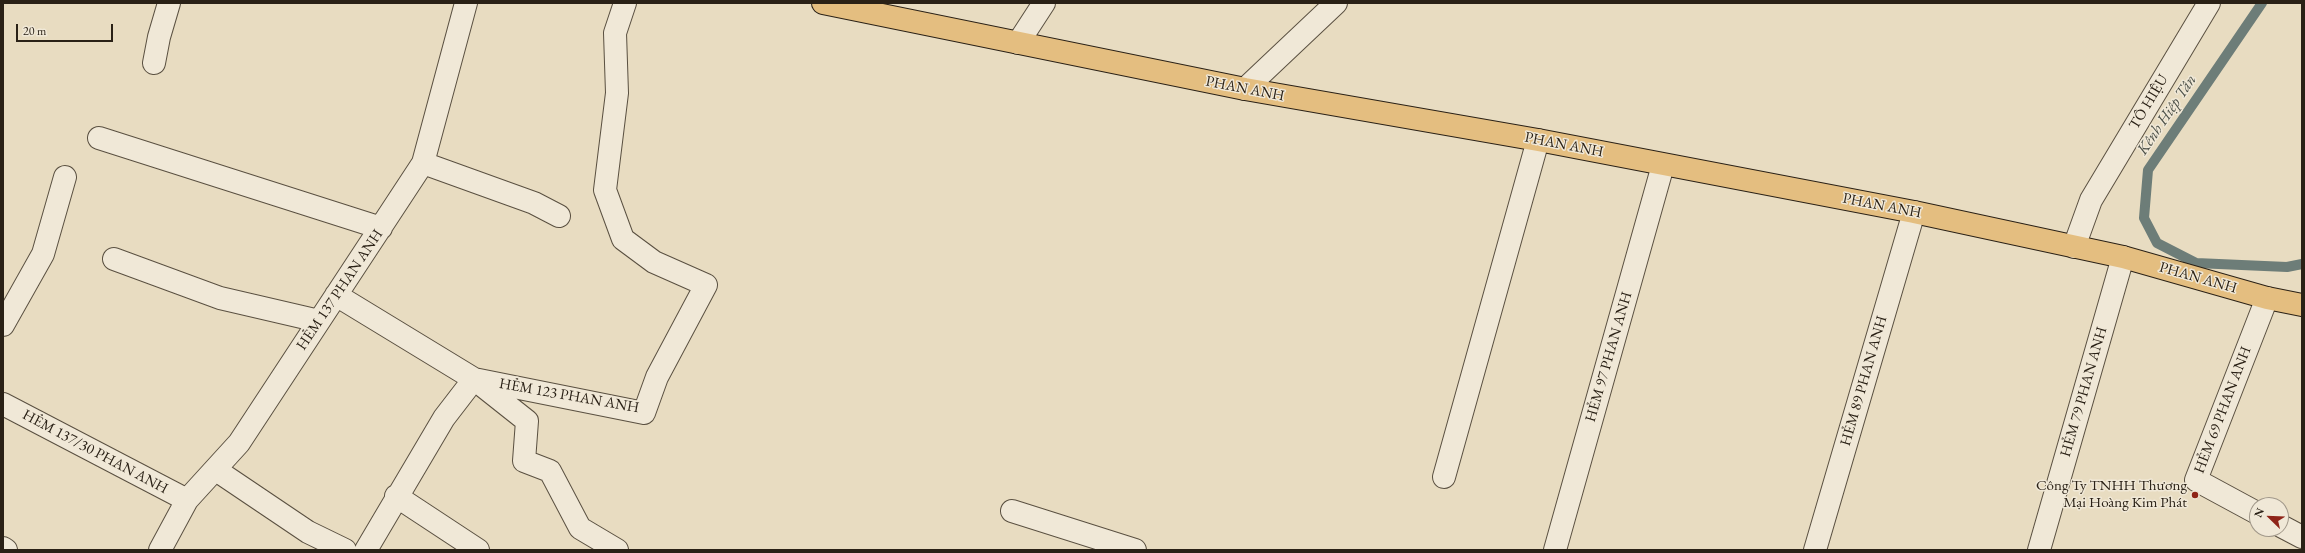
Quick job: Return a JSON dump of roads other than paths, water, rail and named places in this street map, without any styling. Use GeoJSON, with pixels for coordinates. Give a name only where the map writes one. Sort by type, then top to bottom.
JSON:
{"type":"FeatureCollection","features":[{"type":"Feature","properties":{"kind":"main road","name":"PHAN ANH"},"geometry":{"type":"LineString","coordinates":[[822,3],[1244,89],[1538,140],[1914,212],[2123,257],[2267,298],[2302,305]]}},
{"type":"Feature","properties":{"kind":"street"},"geometry":{"type":"LineString","coordinates":[[154,63],[159,37],[169,3]]}},
{"type":"Feature","properties":{"kind":"street","name":"HẺM 137 PHAN ANH"},"geometry":{"type":"LineString","coordinates":[[160,550],[187,500],[216,470],[239,443],[423,163],[466,3]]}},
{"type":"Feature","properties":{"kind":"street","name":"HẺM 123 PHAN ANH"},"geometry":{"type":"LineString","coordinates":[[474,379],[644,413],[657,377],[706,285],[654,262],[624,239],[605,190],[617,93],[616,33],[625,3]]}},
{"type":"Feature","properties":{"kind":"street"},"geometry":{"type":"LineString","coordinates":[[1018,43],[1044,3]]}},
{"type":"Feature","properties":{"kind":"street"},"geometry":{"type":"LineString","coordinates":[[1244,89],[1336,3]]}},
{"type":"Feature","properties":{"kind":"street","name":"TÔ HIỆU"},"geometry":{"type":"LineString","coordinates":[[2074,247],[2091,200],[2209,3]]}},
{"type":"Feature","properties":{"kind":"street"},"geometry":{"type":"LineString","coordinates":[[99,138],[381,228]]}},
{"type":"Feature","properties":{"kind":"street"},"geometry":{"type":"LineString","coordinates":[[1444,477],[1538,140]]}},
{"type":"Feature","properties":{"kind":"street"},"geometry":{"type":"LineString","coordinates":[[423,163],[534,203],[558,216]]}},
{"type":"Feature","properties":{"kind":"street","name":"HẺM 97 PHAN ANH"},"geometry":{"type":"LineString","coordinates":[[1555,550],[1663,165]]}},
{"type":"Feature","properties":{"kind":"street"},"geometry":{"type":"LineString","coordinates":[[3,325],[43,254],[65,178]]}},
{"type":"Feature","properties":{"kind":"street","name":"HẺM 89 PHAN ANH"},"geometry":{"type":"LineString","coordinates":[[1814,550],[1914,212]]}},
{"type":"Feature","properties":{"kind":"street","name":"HẺM 79 PHAN ANH"},"geometry":{"type":"LineString","coordinates":[[2039,550],[2123,257]]}},
{"type":"Feature","properties":{"kind":"street"},"geometry":{"type":"LineString","coordinates":[[114,259],[220,298],[319,321]]}},
{"type":"Feature","properties":{"kind":"street"},"geometry":{"type":"LineString","coordinates":[[336,295],[474,379],[527,421],[524,460],[550,471],[580,528],[617,550]]}},
{"type":"Feature","properties":{"kind":"street","name":"HẺM 69 PHAN ANH"},"geometry":{"type":"LineString","coordinates":[[2249,509],[2196,480],[2267,298]]}},
{"type":"Feature","properties":{"kind":"street"},"geometry":{"type":"LineString","coordinates":[[366,550],[396,496],[444,418],[474,379]]}},
{"type":"Feature","properties":{"kind":"street","name":"HẺM 137/30 PHAN ANH"},"geometry":{"type":"LineString","coordinates":[[3,404],[187,500]]}},
{"type":"Feature","properties":{"kind":"street"},"geometry":{"type":"LineString","coordinates":[[216,470],[308,532],[345,550]]}},
{"type":"Feature","properties":{"kind":"street"},"geometry":{"type":"LineString","coordinates":[[396,496],[478,550]]}},
{"type":"Feature","properties":{"kind":"street"},"geometry":{"type":"LineString","coordinates":[[1012,511],[1135,550]]}},
{"type":"Feature","properties":{"kind":"street"},"geometry":{"type":"LineString","coordinates":[[2289,530],[2302,537]]}},
{"type":"Feature","properties":{"kind":"waterway","name":"Kênh Hiệp Tân"},"geometry":{"type":"LineString","coordinates":[[2262,3],[2148,170],[2144,218],[2157,243],[2196,263],[2287,267],[2302,264]]}},
{"type":"Feature","properties":{"kind":"place","name":"Công Ty TNHH Thương Mại Hoàng Kim Phát"},"geometry":{"type":"Point","coordinates":[2195,495]}}]}
